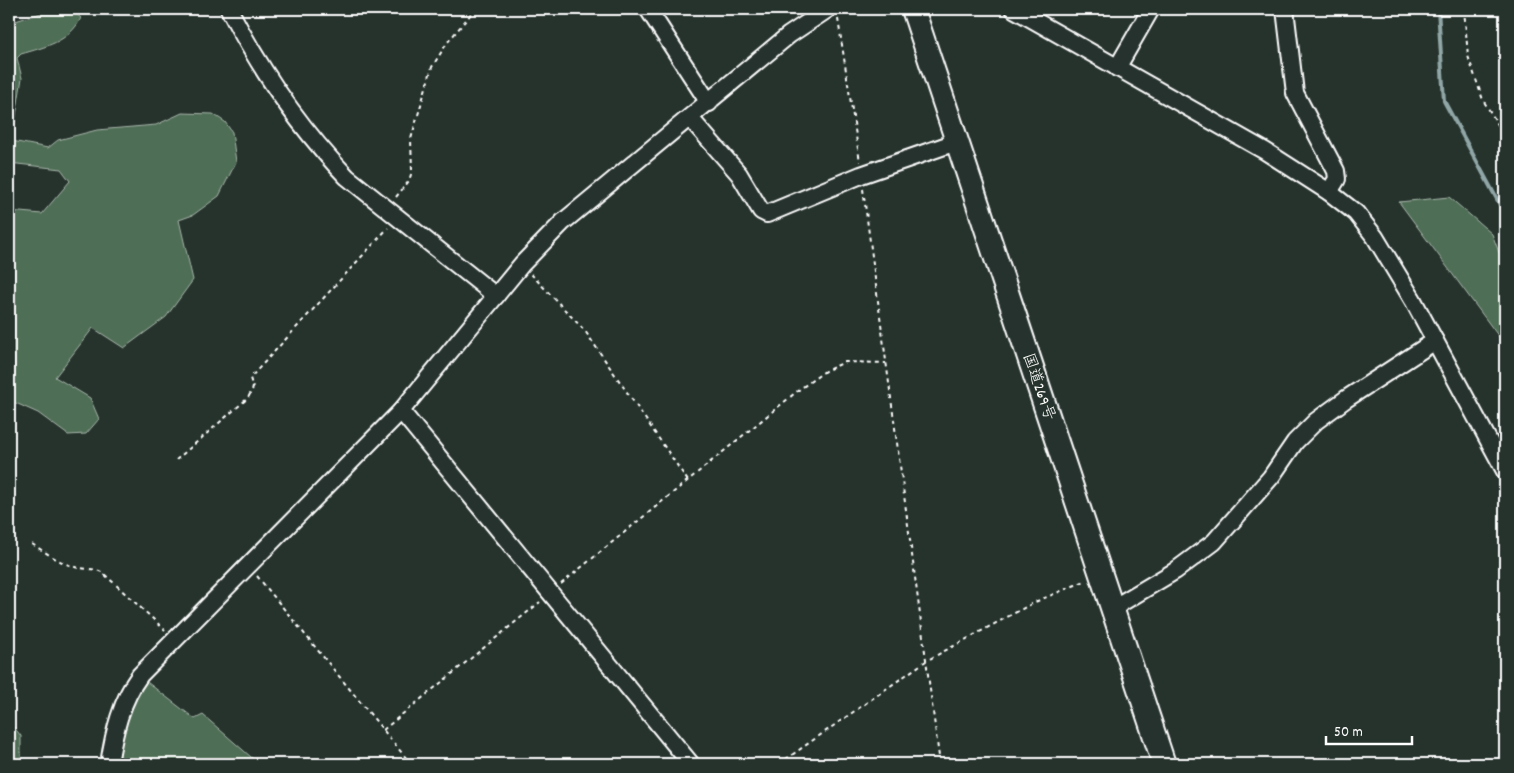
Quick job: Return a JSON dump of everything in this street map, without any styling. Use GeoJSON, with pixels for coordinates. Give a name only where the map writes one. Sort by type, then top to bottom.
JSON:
{"type":"FeatureCollection","features":[{"type":"Feature","properties":{"kind":"highway","name":"国道269号"},"geometry":{"type":"LineString","coordinates":[[913,9],[959,141],[1007,295],[1102,574],[1164,764]]}},
{"type":"Feature","properties":{"kind":"street"},"geometry":{"type":"LineString","coordinates":[[229,9],[249,48],[308,134],[347,177],[496,296]]}},
{"type":"Feature","properties":{"kind":"street"},"geometry":{"type":"LineString","coordinates":[[648,9],[710,102]]}},
{"type":"Feature","properties":{"kind":"street"},"geometry":{"type":"LineString","coordinates":[[1014,9],[1264,151],[1329,192],[1356,213],[1375,237],[1435,341],[1505,471]]}},
{"type":"Feature","properties":{"kind":"street"},"geometry":{"type":"LineString","coordinates":[[1117,68],[1151,9]]}},
{"type":"Feature","properties":{"kind":"street"},"geometry":{"type":"LineString","coordinates":[[1285,9],[1295,93],[1336,171],[1337,179],[1329,192]]}},
{"type":"Feature","properties":{"kind":"street"},"geometry":{"type":"LineString","coordinates":[[109,764],[113,742],[128,691],[140,675],[174,638],[401,412],[522,264],[563,222],[789,35],[833,14]]}},
{"type":"Feature","properties":{"kind":"street"},"geometry":{"type":"LineString","coordinates":[[690,118],[739,174],[761,211],[767,214],[861,175],[959,141]]}},
{"type":"Feature","properties":{"kind":"street"},"geometry":{"type":"LineString","coordinates":[[1113,608],[1174,571],[1214,542],[1271,477],[1294,442],[1316,421],[1346,399],[1435,341]]}},
{"type":"Feature","properties":{"kind":"street"},"geometry":{"type":"LineString","coordinates":[[401,412],[690,764]]}},
{"type":"Feature","properties":{"kind":"path"},"geometry":{"type":"LineString","coordinates":[[176,460],[248,398],[253,388],[250,378],[393,213],[412,171],[411,139],[432,67],[447,43],[475,9]]}},
{"type":"Feature","properties":{"kind":"path"},"geometry":{"type":"LineString","coordinates":[[1464,9],[1468,56],[1483,100],[1505,136]]}},
{"type":"Feature","properties":{"kind":"path"},"geometry":{"type":"LineString","coordinates":[[833,14],[861,175],[940,764]]}},
{"type":"Feature","properties":{"kind":"path"},"geometry":{"type":"LineString","coordinates":[[522,264],[585,331],[688,481]]}},
{"type":"Feature","properties":{"kind":"path"},"geometry":{"type":"LineString","coordinates":[[382,730],[800,389],[825,371],[845,362],[886,363]]}},
{"type":"Feature","properties":{"kind":"path"},"geometry":{"type":"LineString","coordinates":[[32,544],[65,563],[76,567],[97,569],[174,638]]}},
{"type":"Feature","properties":{"kind":"path"},"geometry":{"type":"LineString","coordinates":[[248,565],[411,764]]}},
{"type":"Feature","properties":{"kind":"path"},"geometry":{"type":"LineString","coordinates":[[779,764],[926,661],[1036,602],[1102,574]]}},
{"type":"Feature","properties":{"kind":"green space"},"geometry":{"type":"Polygon","coordinates":[[[54,9],[71,9],[81,18],[70,33],[63,38],[47,46],[21,54],[17,58],[22,78],[12,141],[48,148],[58,140],[97,130],[156,125],[182,113],[213,114],[225,122],[232,132],[236,162],[219,196],[193,215],[179,220],[193,280],[166,317],[124,348],[93,328],[55,377],[90,398],[99,419],[86,434],[68,435],[38,413],[9,400],[9,211],[42,214],[70,181],[61,169],[9,163],[9,23],[54,9]]]}},
{"type":"Feature","properties":{"kind":"green space"},"geometry":{"type":"Polygon","coordinates":[[[1449,197],[1492,234],[1505,268],[1505,345],[1399,202],[1449,197]]]}},
{"type":"Feature","properties":{"kind":"green space"},"geometry":{"type":"Polygon","coordinates":[[[143,679],[195,719],[203,715],[259,764],[115,764],[131,697],[143,679]]]}},
{"type":"Feature","properties":{"kind":"green space"},"geometry":{"type":"Polygon","coordinates":[[[9,721],[21,736],[21,764],[9,764],[9,721]]]}},
{"type":"Feature","properties":{"kind":"waterway"},"geometry":{"type":"LineString","coordinates":[[1438,9],[1444,101],[1505,214]]}}]}
